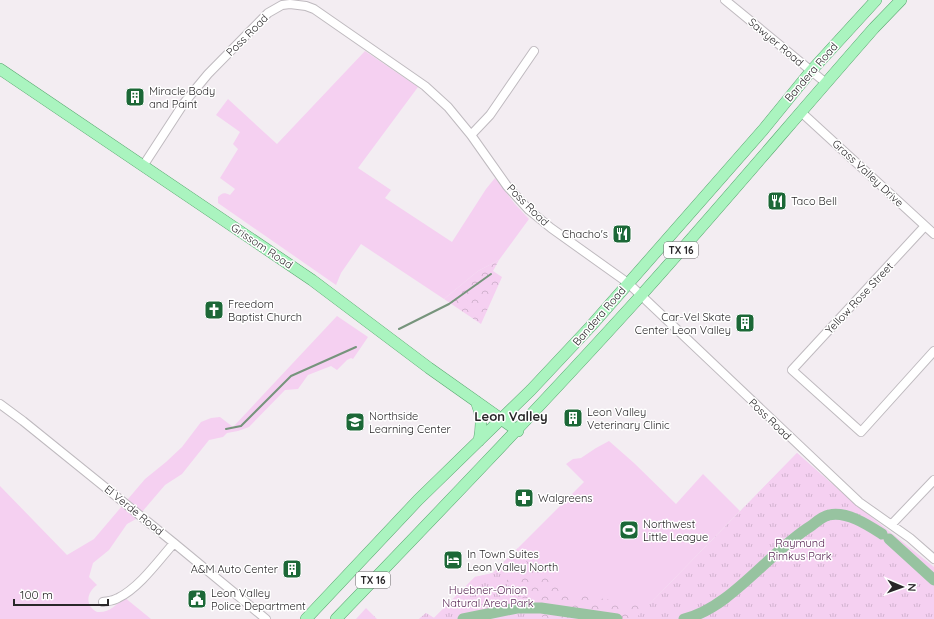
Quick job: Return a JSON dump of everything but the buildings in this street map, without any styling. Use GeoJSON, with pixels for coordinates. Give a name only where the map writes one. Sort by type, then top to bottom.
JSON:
{"type":"FeatureCollection","features":[{"type":"Feature","properties":{"kind":"main road","name":"Bandera Road"},"geometry":{"type":"LineString","coordinates":[[306,619],[418,500],[531,390],[591,326],[713,185],[763,130],[811,71],[876,0]]}},
{"type":"Feature","properties":{"kind":"main road","name":"Bandera Road"},"geometry":{"type":"LineString","coordinates":[[336,619],[518,431],[641,296],[874,28],[901,0]]}},
{"type":"Feature","properties":{"kind":"main road","name":"Grissom Road"},"geometry":{"type":"LineString","coordinates":[[0,69],[312,280],[429,368],[518,431]]}},
{"type":"Feature","properties":{"kind":"main road"},"geometry":{"type":"LineString","coordinates":[[713,185],[728,197]]}},
{"type":"Feature","properties":{"kind":"main road"},"geometry":{"type":"LineString","coordinates":[[475,400],[482,420],[479,441]]}},
{"type":"Feature","properties":{"kind":"street","name":"Sawyer Road"},"geometry":{"type":"LineString","coordinates":[[725,0],[826,83]]}},
{"type":"Feature","properties":{"kind":"street","name":"Poss Road"},"geometry":{"type":"LineString","coordinates":[[143,166],[184,103],[208,74],[268,13],[282,5],[290,4],[306,6],[318,12],[425,86],[448,107],[471,135],[507,186],[529,210],[551,228],[628,283],[846,491],[872,513],[892,524],[934,559]]}},
{"type":"Feature","properties":{"kind":"street"},"geometry":{"type":"LineString","coordinates":[[471,135],[490,115],[534,51]]}},
{"type":"Feature","properties":{"kind":"street","name":"Grass Valley Drive"},"geometry":{"type":"LineString","coordinates":[[801,112],[934,234]]}},
{"type":"Feature","properties":{"kind":"street","name":"Yellow Rose Street"},"geometry":{"type":"LineString","coordinates":[[925,226],[792,370],[861,432],[934,351]]}},
{"type":"Feature","properties":{"kind":"street","name":"El Verde Road"},"geometry":{"type":"LineString","coordinates":[[0,404],[174,543],[266,619]]}},
{"type":"Feature","properties":{"kind":"street"},"geometry":{"type":"LineString","coordinates":[[892,524],[934,480]]}},
{"type":"Feature","properties":{"kind":"street"},"geometry":{"type":"LineString","coordinates":[[103,602],[116,599],[124,595],[143,578],[174,543]]}},
{"type":"Feature","properties":{"kind":"green space"},"geometry":{"type":"Polygon","coordinates":[[[365,51],[418,87],[358,168],[391,190],[385,198],[452,242],[486,189],[495,178],[515,204],[529,219],[499,260],[478,271],[444,299],[361,244],[341,273],[336,285],[218,203],[219,196],[225,193],[230,195],[235,189],[220,178],[238,149],[233,144],[240,132],[216,115],[228,99],[277,144],[365,51]]]}},
{"type":"Feature","properties":{"kind":"green space"},"geometry":{"type":"Polygon","coordinates":[[[499,260],[493,271],[502,277],[481,324],[444,299],[478,271],[499,260]]]}},
{"type":"Feature","properties":{"kind":"green space"},"geometry":{"type":"Polygon","coordinates":[[[337,316],[368,337],[353,359],[351,358],[347,360],[337,370],[331,366],[308,375],[298,389],[285,390],[249,427],[227,433],[223,437],[209,440],[182,474],[165,485],[136,519],[127,524],[109,550],[93,563],[89,577],[97,585],[93,588],[88,599],[90,606],[93,609],[97,612],[109,610],[124,597],[151,619],[0,619],[0,486],[67,555],[94,539],[145,479],[182,447],[201,422],[211,418],[220,417],[233,427],[337,316]]]}},
{"type":"Feature","properties":{"kind":"green space","name":"Northwest Little League"},"geometry":{"type":"Polygon","coordinates":[[[609,441],[676,504],[703,474],[740,511],[635,619],[545,619],[529,559],[518,548],[584,482],[566,464],[573,459],[581,458],[609,441]]]}},
{"type":"Feature","properties":{"kind":"green space"},"geometry":{"type":"Polygon","coordinates":[[[797,453],[849,499],[738,619],[419,619],[426,613],[434,618],[475,577],[493,573],[518,548],[562,591],[590,597],[649,605],[797,453]]]}},
{"type":"Feature","properties":{"kind":"green space","name":"Raymund Rimkus Park"},"geometry":{"type":"Polygon","coordinates":[[[797,453],[849,499],[934,567],[934,619],[635,619],[797,453]]]}},
{"type":"Feature","properties":{"kind":"green space","name":"Huebner-Onion Natural Area Park"},"geometry":{"type":"Polygon","coordinates":[[[518,548],[529,559],[505,582],[545,619],[419,619],[426,613],[434,618],[475,577],[493,573],[518,548]]]}},
{"type":"Feature","properties":{"kind":"green space"},"geometry":{"type":"Polygon","coordinates":[[[366,608],[377,619],[356,619],[366,608]]]}},
{"type":"Feature","properties":{"kind":"waterway"},"geometry":{"type":"LineString","coordinates":[[399,329],[449,304],[491,274]]}},
{"type":"Feature","properties":{"kind":"waterway"},"geometry":{"type":"LineString","coordinates":[[226,429],[241,426],[291,376],[356,347]]}},
{"type":"Feature","properties":{"kind":"waterway"},"geometry":{"type":"LineString","coordinates":[[684,619],[701,613],[718,603],[750,578],[796,537],[824,517],[836,514],[850,517],[864,523],[882,534]]}},
{"type":"Feature","properties":{"kind":"waterway"},"geometry":{"type":"LineString","coordinates":[[889,539],[934,580]]}},
{"type":"Feature","properties":{"kind":"waterway"},"geometry":{"type":"LineString","coordinates":[[463,619],[517,608],[541,608],[617,619]]}},
{"type":"Feature","properties":{"kind":"place","name":"Miracle Body and Paint"},"geometry":{"type":"Point","coordinates":[135,97]}},
{"type":"Feature","properties":{"kind":"place","name":"Taco Bell"},"geometry":{"type":"Point","coordinates":[777,201]}},
{"type":"Feature","properties":{"kind":"place","name":"Chacho's"},"geometry":{"type":"Point","coordinates":[622,234]}},
{"type":"Feature","properties":{"kind":"place","name":"Freedom Baptist Church"},"geometry":{"type":"Point","coordinates":[214,310]}},
{"type":"Feature","properties":{"kind":"place","name":"Car-Vel Skate Center Leon Valley"},"geometry":{"type":"Point","coordinates":[745,323]}},
{"type":"Feature","properties":{"kind":"place","name":"Leon Valley Veterinary Clinic"},"geometry":{"type":"Point","coordinates":[573,418]}},
{"type":"Feature","properties":{"kind":"place","name":"Northside Learning Center"},"geometry":{"type":"Point","coordinates":[355,422]}},
{"type":"Feature","properties":{"kind":"place","name":"Walgreens"},"geometry":{"type":"Point","coordinates":[524,498]}},
{"type":"Feature","properties":{"kind":"place","name":"Northwest Little League"},"geometry":{"type":"Point","coordinates":[629,530]}},
{"type":"Feature","properties":{"kind":"place","name":"In Town Suites Leon Valley North"},"geometry":{"type":"Point","coordinates":[453,560]}},
{"type":"Feature","properties":{"kind":"place","name":"A&M Auto Center"},"geometry":{"type":"Point","coordinates":[292,569]}},
{"type":"Feature","properties":{"kind":"place","name":"Leon Valley Police Department"},"geometry":{"type":"Point","coordinates":[197,599]}},
{"type":"Feature","properties":{"kind":"district","name":"Leon Valley"},"geometry":{"type":"Point","coordinates":[511,416]}}]}
